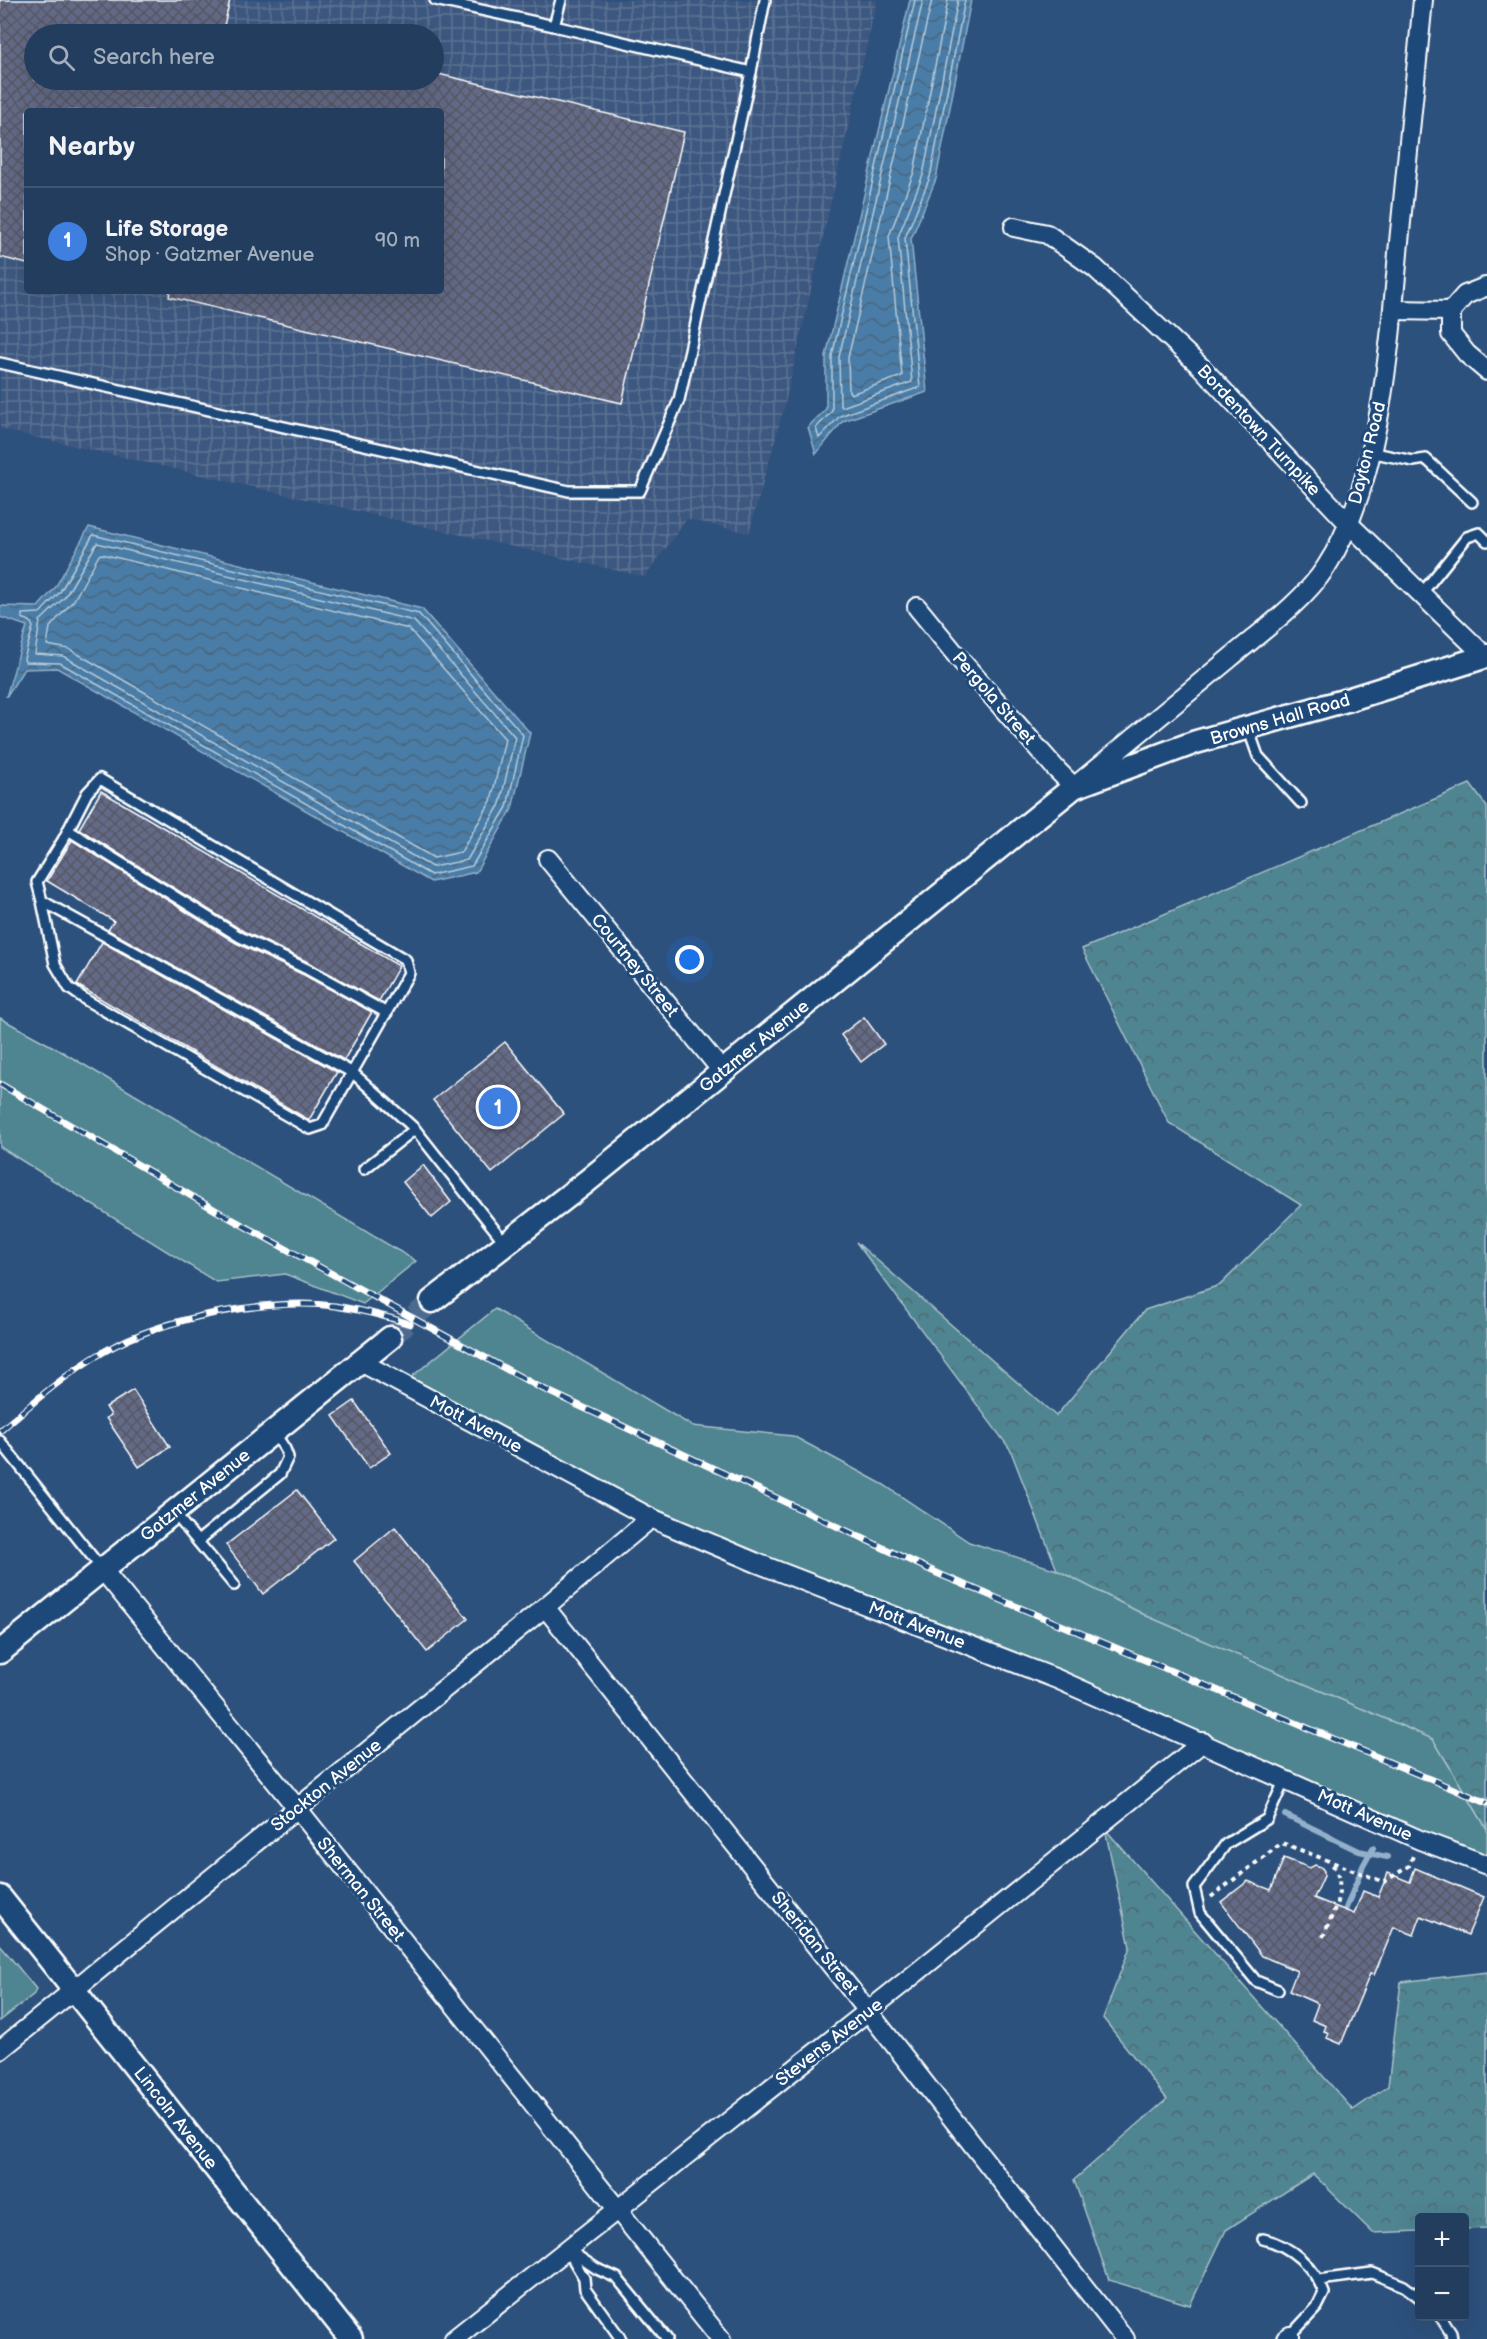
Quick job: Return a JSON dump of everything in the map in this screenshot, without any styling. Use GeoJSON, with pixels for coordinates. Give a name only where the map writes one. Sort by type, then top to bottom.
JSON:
{"type":"FeatureCollection","features":[{"type":"Feature","properties":{"kind":"street","name":"Dayton Road"},"geometry":{"type":"LineString","coordinates":[[1074,787],[1297,600],[1326,567],[1348,523],[1361,491],[1382,391],[1393,310],[1423,0]]}},
{"type":"Feature","properties":{"kind":"street","name":"Bordentown Turnpike"},"geometry":{"type":"LineString","coordinates":[[1014,227],[1047,234],[1095,268],[1201,367],[1348,523],[1486,657]]}},
{"type":"Feature","properties":{"kind":"street"},"geometry":{"type":"LineString","coordinates":[[1487,287],[1465,295],[1451,311],[1451,334],[1467,354],[1487,371]]}},
{"type":"Feature","properties":{"kind":"street"},"geometry":{"type":"LineString","coordinates":[[1393,310],[1451,311]]}},
{"type":"Feature","properties":{"kind":"street","name":"Pergola Street"},"geometry":{"type":"LineString","coordinates":[[917,607],[957,656],[1074,787]]}},
{"type":"Feature","properties":{"kind":"street","name":"Browns Hall Road"},"geometry":{"type":"LineString","coordinates":[[1074,787],[1196,742],[1347,700],[1486,657]]}},
{"type":"Feature","properties":{"kind":"street","name":"Gatzmer Avenue"},"geometry":{"type":"LineString","coordinates":[[432,1301],[1074,787]]}},
{"type":"Feature","properties":{"kind":"street","name":"Courtney Street"},"geometry":{"type":"LineString","coordinates":[[548,859],[722,1071]]}},
{"type":"Feature","properties":{"kind":"street","name":"Gatzmer Avenue"},"geometry":{"type":"LineString","coordinates":[[0,1652],[390,1338]]}},
{"type":"Feature","properties":{"kind":"street","name":"Mott Avenue"},"geometry":{"type":"LineString","coordinates":[[359,1361],[651,1518],[757,1563],[1057,1679],[1420,1840],[1487,1865]]}},
{"type":"Feature","properties":{"kind":"street","name":"Stockton Avenue"},"geometry":{"type":"LineString","coordinates":[[0,2050],[545,1607],[651,1518]]}},
{"type":"Feature","properties":{"kind":"street","name":"Sherman Street"},"geometry":{"type":"LineString","coordinates":[[102,1569],[297,1808],[721,2339]]}},
{"type":"Feature","properties":{"kind":"street","name":"Sheridan Street"},"geometry":{"type":"LineString","coordinates":[[545,1607],[868,2011],[1125,2339]]}},
{"type":"Feature","properties":{"kind":"street","name":"Stevens Avenue"},"geometry":{"type":"LineString","coordinates":[[454,2339],[1203,1742]]}},
{"type":"Feature","properties":{"kind":"street","name":"Lincoln Avenue"},"geometry":{"type":"LineString","coordinates":[[0,1897],[351,2339]]}},
{"type":"Feature","properties":{"kind":"lane"},"geometry":{"type":"LineString","coordinates":[[435,0],[750,72]]}},
{"type":"Feature","properties":{"kind":"lane"},"geometry":{"type":"LineString","coordinates":[[554,26],[561,0]]}},
{"type":"Feature","properties":{"kind":"lane"},"geometry":{"type":"LineString","coordinates":[[0,363],[569,491],[640,490],[679,400],[765,0]]}},
{"type":"Feature","properties":{"kind":"lane"},"geometry":{"type":"LineString","coordinates":[[1370,452],[1413,461],[1426,459],[1472,502]]}},
{"type":"Feature","properties":{"kind":"lane"},"geometry":{"type":"LineString","coordinates":[[1422,593],[1467,537],[1479,533],[1487,541]]}},
{"type":"Feature","properties":{"kind":"lane"},"geometry":{"type":"LineString","coordinates":[[1248,727],[1258,756],[1301,803]]}},
{"type":"Feature","properties":{"kind":"lane"},"geometry":{"type":"LineString","coordinates":[[100,779],[406,960],[409,973],[322,1125],[310,1129],[69,988],[55,964],[42,901],[37,882],[87,793],[100,779]]}},
{"type":"Feature","properties":{"kind":"lane"},"geometry":{"type":"LineString","coordinates":[[68,830],[240,937],[307,969],[387,1013]]}},
{"type":"Feature","properties":{"kind":"lane"},"geometry":{"type":"LineString","coordinates":[[42,901],[353,1073],[415,1129],[506,1244]]}},
{"type":"Feature","properties":{"kind":"lane"},"geometry":{"type":"LineString","coordinates":[[364,1169],[415,1129]]}},
{"type":"Feature","properties":{"kind":"lane"},"geometry":{"type":"LineString","coordinates":[[198,1541],[280,1474],[288,1457],[273,1432]]}},
{"type":"Feature","properties":{"kind":"lane","name":"Sherman Street"},"geometry":{"type":"LineString","coordinates":[[0,1441],[102,1569]]}},
{"type":"Feature","properties":{"kind":"lane"},"geometry":{"type":"LineString","coordinates":[[174,1513],[234,1585]]}},
{"type":"Feature","properties":{"kind":"lane"},"geometry":{"type":"LineString","coordinates":[[1278,1990],[1256,1981],[1200,1913],[1194,1887],[1226,1844],[1267,1819],[1285,1779]]}},
{"type":"Feature","properties":{"kind":"lane"},"geometry":{"type":"LineString","coordinates":[[1263,2239],[1275,2241],[1303,2260],[1319,2280],[1324,2293],[1288,2337]]}},
{"type":"Feature","properties":{"kind":"lane"},"geometry":{"type":"LineString","coordinates":[[567,2249],[584,2278],[585,2289],[621,2339]]}},
{"type":"Feature","properties":{"kind":"lane"},"geometry":{"type":"LineString","coordinates":[[567,2249],[597,2269],[617,2278],[667,2339]]}},
{"type":"Feature","properties":{"kind":"lane"},"geometry":{"type":"LineString","coordinates":[[1319,2280],[1372,2273],[1404,2286],[1415,2295]]}},
{"type":"Feature","properties":{"kind":"lane"},"geometry":{"type":"LineString","coordinates":[[1443,2321],[1452,2339]]}},
{"type":"Feature","properties":{"kind":"path"},"geometry":{"type":"LineString","coordinates":[[1211,1897],[1282,1843],[1384,1882],[1409,1866],[1420,1840]]}},
{"type":"Feature","properties":{"kind":"path"},"geometry":{"type":"LineString","coordinates":[[1323,1937],[1336,1904],[1340,1884],[1337,1869],[1331,1862]]}},
{"type":"Feature","properties":{"kind":"shaded area"},"geometry":{"type":"Polygon","coordinates":[[[0,0],[877,0],[784,408],[749,533],[687,519],[645,577],[0,429],[0,0]]]}},
{"type":"Feature","properties":{"kind":"green space"},"geometry":{"type":"Polygon","coordinates":[[[1470,784],[1487,807],[1487,1829],[1433,1739],[1147,1616],[1057,1570],[1010,1449],[856,1242],[1056,1416],[1145,1310],[1220,1285],[1301,1205],[1169,1123],[1082,949],[1470,784]]]}},
{"type":"Feature","properties":{"kind":"green space"},"geometry":{"type":"Polygon","coordinates":[[[0,1018],[59,1050],[416,1261],[363,1304],[285,1274],[216,1282],[0,1147],[0,1018]]]}},
{"type":"Feature","properties":{"kind":"green space"},"geometry":{"type":"Polygon","coordinates":[[[495,1309],[692,1426],[793,1436],[884,1485],[969,1542],[1057,1570],[1147,1616],[1433,1739],[1487,1829],[1487,1863],[648,1514],[409,1379],[495,1309]]]}},
{"type":"Feature","properties":{"kind":"green space"},"geometry":{"type":"Polygon","coordinates":[[[1105,1829],[1353,2110],[1388,2086],[1401,1982],[1487,1972],[1487,2228],[1469,2229],[1469,2213],[1415,2213],[1415,2231],[1373,2233],[1313,2174],[1226,2230],[1190,2305],[1109,2280],[1074,2180],[1167,2099],[1103,2018],[1130,1947],[1105,1829]]]}},
{"type":"Feature","properties":{"kind":"green space"},"geometry":{"type":"Polygon","coordinates":[[[0,1945],[36,1989],[34,1994],[0,2021],[0,1945]]]}},
{"type":"Feature","properties":{"kind":"water"},"geometry":{"type":"Polygon","coordinates":[[[910,0],[971,0],[936,179],[911,239],[927,392],[843,421],[816,454],[808,427],[826,409],[826,356],[910,0]]]}},
{"type":"Feature","properties":{"kind":"water"},"geometry":{"type":"Polygon","coordinates":[[[89,527],[422,609],[530,733],[512,809],[476,872],[431,882],[57,668],[24,669],[6,697],[27,626],[0,617],[0,606],[38,607],[55,588],[89,527]]]}},
{"type":"Feature","properties":{"kind":"building"},"geometry":{"type":"Polygon","coordinates":[[[0,0],[230,0],[224,24],[24,24],[24,90],[444,90],[444,75],[684,132],[622,403],[169,297],[170,294],[444,294],[444,108],[24,108],[24,263],[0,257],[0,0]]]}},
{"type":"Feature","properties":{"kind":"building"},"geometry":{"type":"Polygon","coordinates":[[[101,791],[399,966],[379,1001],[310,963],[243,931],[79,829],[101,791]]]}},
{"type":"Feature","properties":{"kind":"building"},"geometry":{"type":"Polygon","coordinates":[[[72,840],[236,943],[304,975],[372,1012],[344,1060],[108,930],[114,921],[47,881],[72,840]]]}},
{"type":"Feature","properties":{"kind":"building"},"geometry":{"type":"Polygon","coordinates":[[[102,942],[337,1072],[309,1120],[77,985],[102,942]]]}},
{"type":"Feature","properties":{"kind":"building"},"geometry":{"type":"Polygon","coordinates":[[[864,1017],[884,1044],[861,1062],[841,1035],[864,1017]]]}},
{"type":"Feature","properties":{"kind":"building"},"geometry":{"type":"Polygon","coordinates":[[[505,1042],[564,1114],[492,1173],[433,1100],[505,1042]]]}},
{"type":"Feature","properties":{"kind":"building"},"geometry":{"type":"Polygon","coordinates":[[[423,1165],[451,1202],[432,1218],[403,1182],[423,1165]]]}},
{"type":"Feature","properties":{"kind":"building"},"geometry":{"type":"Polygon","coordinates":[[[133,1390],[170,1447],[139,1467],[106,1418],[111,1415],[106,1407],[133,1390]]]}},
{"type":"Feature","properties":{"kind":"building"},"geometry":{"type":"Polygon","coordinates":[[[354,1401],[391,1453],[369,1468],[333,1416],[354,1401]]]}},
{"type":"Feature","properties":{"kind":"building"},"geometry":{"type":"Polygon","coordinates":[[[297,1490],[334,1538],[263,1594],[226,1545],[297,1490]]]}},
{"type":"Feature","properties":{"kind":"building"},"geometry":{"type":"Polygon","coordinates":[[[395,1527],[468,1619],[427,1652],[354,1561],[395,1527]]]}},
{"type":"Feature","properties":{"kind":"building"},"geometry":{"type":"Polygon","coordinates":[[[1284,1858],[1310,1868],[1315,1865],[1321,1867],[1324,1876],[1314,1898],[1354,1914],[1363,1891],[1378,1897],[1388,1873],[1410,1882],[1415,1868],[1484,1897],[1468,1935],[1421,1916],[1414,1935],[1394,1927],[1374,1975],[1370,1974],[1341,2044],[1327,2038],[1329,2033],[1324,2031],[1326,2026],[1312,2020],[1318,2004],[1289,1991],[1297,1971],[1262,1956],[1221,1902],[1248,1881],[1271,1890],[1284,1858]]]}},
{"type":"Feature","properties":{"kind":"waterway"},"geometry":{"type":"LineString","coordinates":[[1285,1815],[1359,1851],[1387,1857]]}},
{"type":"Feature","properties":{"kind":"waterway"},"geometry":{"type":"LineString","coordinates":[[1342,1918],[1363,1866],[1373,1848]]}},
{"type":"Feature","properties":{"kind":"tunnel"},"geometry":{"type":"LineString","coordinates":[[390,1338],[432,1301]]}},
{"type":"Feature","properties":{"kind":"railway"},"geometry":{"type":"LineString","coordinates":[[0,1084],[217,1211],[537,1386],[939,1574],[1487,1803]]}},
{"type":"Feature","properties":{"kind":"railway"},"geometry":{"type":"LineString","coordinates":[[0,1431],[51,1388],[91,1359],[129,1339],[186,1320],[248,1308],[308,1304],[354,1309],[410,1324]]}},
{"type":"Feature","properties":{"kind":"place","name":"Life Storage"},"geometry":{"type":"Point","coordinates":[498,1107]}}]}
